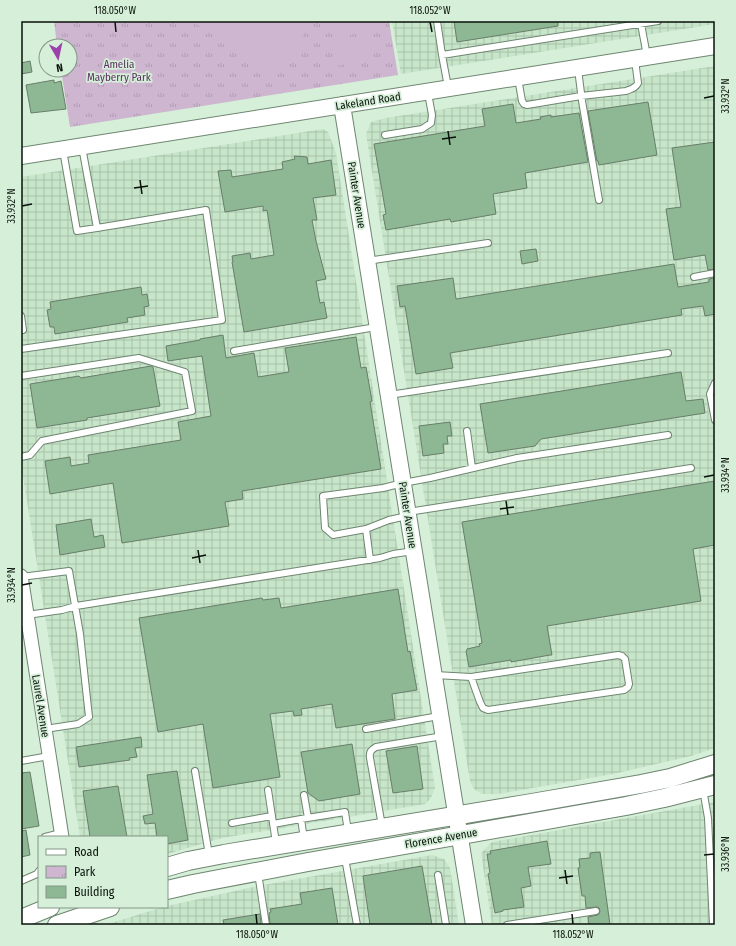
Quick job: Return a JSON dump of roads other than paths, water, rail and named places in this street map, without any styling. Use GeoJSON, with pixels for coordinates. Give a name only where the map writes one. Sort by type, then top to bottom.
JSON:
{"type":"FeatureCollection","features":[{"type":"Feature","properties":{"kind":"main road","name":"Florence Avenue"},"geometry":{"type":"LineString","coordinates":[[168,867],[210,856],[641,784],[670,778],[715,764]]}},
{"type":"Feature","properties":{"kind":"main road","name":"Florence Avenue"},"geometry":{"type":"LineString","coordinates":[[168,890],[345,855],[626,806],[709,786]]}},
{"type":"Feature","properties":{"kind":"main road"},"geometry":{"type":"LineString","coordinates":[[21,919],[48,908]]}},
{"type":"Feature","properties":{"kind":"main road"},"geometry":{"type":"LineString","coordinates":[[57,925],[75,917],[106,908]]}},
{"type":"Feature","properties":{"kind":"street","name":"Lakeland Road"},"geometry":{"type":"LineString","coordinates":[[21,156],[715,46]]}},
{"type":"Feature","properties":{"kind":"street","name":"Painter Avenue"},"geometry":{"type":"LineString","coordinates":[[342,105],[474,925]]}},
{"type":"Feature","properties":{"kind":"street","name":"Laurel Avenue"},"geometry":{"type":"LineString","coordinates":[[21,576],[24,616],[45,729],[62,835]]}},
{"type":"Feature","properties":{"kind":"lane"},"geometry":{"type":"LineString","coordinates":[[437,21],[448,88]]}},
{"type":"Feature","properties":{"kind":"lane"},"geometry":{"type":"LineString","coordinates":[[442,55],[658,21]]}},
{"type":"Feature","properties":{"kind":"lane"},"geometry":{"type":"LineString","coordinates":[[518,77],[522,101],[527,105],[633,89],[638,83],[641,24]]}},
{"type":"Feature","properties":{"kind":"lane"},"geometry":{"type":"LineString","coordinates":[[578,68],[581,96],[599,200]]}},
{"type":"Feature","properties":{"kind":"lane"},"geometry":{"type":"LineString","coordinates":[[385,135],[422,129],[431,123],[432,116],[428,92]]}},
{"type":"Feature","properties":{"kind":"lane"},"geometry":{"type":"LineString","coordinates":[[82,147],[97,228]]}},
{"type":"Feature","properties":{"kind":"lane"},"geometry":{"type":"LineString","coordinates":[[21,349],[222,320],[206,210],[77,231],[63,150]]}},
{"type":"Feature","properties":{"kind":"lane"},"geometry":{"type":"LineString","coordinates":[[367,261],[488,243]]}},
{"type":"Feature","properties":{"kind":"lane"},"geometry":{"type":"LineString","coordinates":[[694,277],[715,273]]}},
{"type":"Feature","properties":{"kind":"lane"},"geometry":{"type":"LineString","coordinates":[[21,316],[23,330]]}},
{"type":"Feature","properties":{"kind":"lane"},"geometry":{"type":"LineString","coordinates":[[234,351],[378,327]]}},
{"type":"Feature","properties":{"kind":"lane"},"geometry":{"type":"LineString","coordinates":[[389,395],[668,353]]}},
{"type":"Feature","properties":{"kind":"lane"},"geometry":{"type":"LineString","coordinates":[[21,376],[139,358],[185,372],[192,411],[42,441],[30,455],[21,456]]}},
{"type":"Feature","properties":{"kind":"lane"},"geometry":{"type":"LineString","coordinates":[[715,383],[710,394],[715,420]]}},
{"type":"Feature","properties":{"kind":"lane"},"geometry":{"type":"LineString","coordinates":[[467,431],[472,468]]}},
{"type":"Feature","properties":{"kind":"lane"},"geometry":{"type":"LineString","coordinates":[[668,435],[517,458],[383,488],[323,496],[325,528],[333,535],[366,529],[408,514],[691,468]]}},
{"type":"Feature","properties":{"kind":"lane"},"geometry":{"type":"LineString","coordinates":[[366,529],[370,560]]}},
{"type":"Feature","properties":{"kind":"lane"},"geometry":{"type":"LineString","coordinates":[[24,616],[62,610],[76,606],[370,560],[414,551]]}},
{"type":"Feature","properties":{"kind":"lane"},"geometry":{"type":"LineString","coordinates":[[21,576],[69,571],[76,606],[89,717],[78,724],[45,729]]}},
{"type":"Feature","properties":{"kind":"lane"},"geometry":{"type":"LineString","coordinates":[[434,675],[471,677],[618,655],[625,659],[629,684],[624,690],[488,710],[483,708],[471,677]]}},
{"type":"Feature","properties":{"kind":"lane"},"geometry":{"type":"LineString","coordinates":[[366,729],[440,716]]}},
{"type":"Feature","properties":{"kind":"lane"},"geometry":{"type":"LineString","coordinates":[[382,827],[370,758],[372,749],[376,747],[444,736]]}},
{"type":"Feature","properties":{"kind":"lane"},"geometry":{"type":"LineString","coordinates":[[21,761],[49,756]]}},
{"type":"Feature","properties":{"kind":"lane"},"geometry":{"type":"LineString","coordinates":[[195,771],[210,856]]}},
{"type":"Feature","properties":{"kind":"lane"},"geometry":{"type":"LineString","coordinates":[[709,786],[708,818],[713,925]]}},
{"type":"Feature","properties":{"kind":"lane"},"geometry":{"type":"LineString","coordinates":[[268,790],[276,845]]}},
{"type":"Feature","properties":{"kind":"lane"},"geometry":{"type":"LineString","coordinates":[[304,795],[308,818]]}},
{"type":"Feature","properties":{"kind":"lane"},"geometry":{"type":"LineString","coordinates":[[273,824],[345,812],[348,833]]}},
{"type":"Feature","properties":{"kind":"lane"},"geometry":{"type":"LineString","coordinates":[[232,823],[272,816]]}},
{"type":"Feature","properties":{"kind":"lane"},"geometry":{"type":"LineString","coordinates":[[301,819],[304,840]]}},
{"type":"Feature","properties":{"kind":"lane"},"geometry":{"type":"LineString","coordinates":[[345,855],[357,925]]}},
{"type":"Feature","properties":{"kind":"lane"},"geometry":{"type":"LineString","coordinates":[[258,871],[266,925]]}},
{"type":"Feature","properties":{"kind":"lane"},"geometry":{"type":"LineString","coordinates":[[21,881],[38,873]]}},
{"type":"Feature","properties":{"kind":"lane"},"geometry":{"type":"LineString","coordinates":[[438,875],[446,925]]}},
{"type":"Feature","properties":{"kind":"lane"},"geometry":{"type":"LineString","coordinates":[[507,925],[596,910]]}},
{"type":"Feature","properties":{"kind":"park label","name":"Amelia Mayberry Park"},"geometry":{"type":"Point","coordinates":[119,70]}}]}
